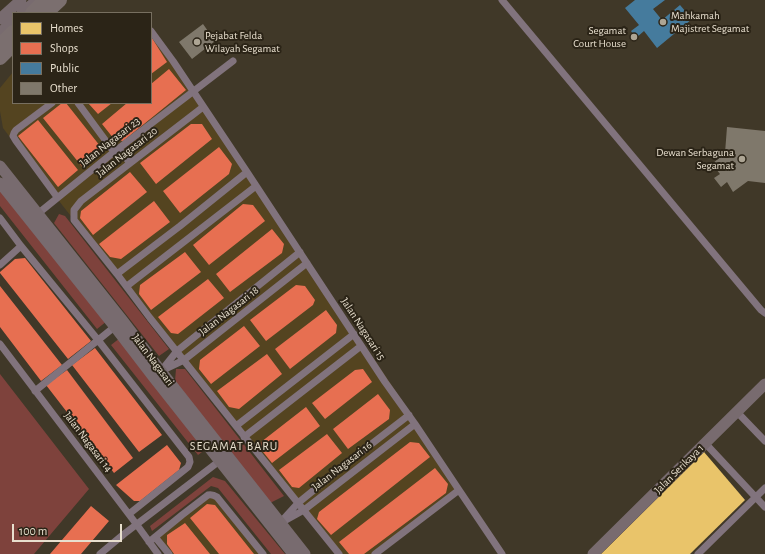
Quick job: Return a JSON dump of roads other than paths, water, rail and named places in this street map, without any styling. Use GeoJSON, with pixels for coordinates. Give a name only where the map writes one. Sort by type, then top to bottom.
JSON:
{"type":"FeatureCollection","features":[{"type":"Feature","properties":{"kind":"highway"},"geometry":{"type":"LineString","coordinates":[[33,12],[45,0]]}},
{"type":"Feature","properties":{"kind":"highway"},"geometry":{"type":"LineString","coordinates":[[47,12],[60,0]]}},
{"type":"Feature","properties":{"kind":"highway"},"geometry":{"type":"LineString","coordinates":[[0,45],[12,33]]}},
{"type":"Feature","properties":{"kind":"highway"},"geometry":{"type":"LineString","coordinates":[[0,58],[12,46]]}},
{"type":"Feature","properties":{"kind":"street"},"geometry":{"type":"LineString","coordinates":[[0,19],[21,0]]}},
{"type":"Feature","properties":{"kind":"street"},"geometry":{"type":"LineString","coordinates":[[23,12],[37,0]]}},
{"type":"Feature","properties":{"kind":"street"},"geometry":{"type":"LineString","coordinates":[[502,0],[761,310],[765,312]]}},
{"type":"Feature","properties":{"kind":"street"},"geometry":{"type":"LineString","coordinates":[[0,33],[12,22]]}},
{"type":"Feature","properties":{"kind":"street","name":"Jalan Nagasari 15"},"geometry":{"type":"LineString","coordinates":[[152,32],[193,91],[361,346],[459,490],[498,553]]}},
{"type":"Feature","properties":{"kind":"street","name":"Jalan Nagasari 23"},"geometry":{"type":"LineString","coordinates":[[34,217],[116,150],[233,61]]}},
{"type":"Feature","properties":{"kind":"street"},"geometry":{"type":"LineString","coordinates":[[51,104],[16,130],[13,136],[57,197]]}},
{"type":"Feature","properties":{"kind":"street"},"geometry":{"type":"LineString","coordinates":[[79,104],[116,150],[130,163]]}},
{"type":"Feature","properties":{"kind":"street","name":"Jalan Nagasari 20"},"geometry":{"type":"LineString","coordinates":[[118,274],[74,220],[74,210],[81,201],[203,107]]}},
{"type":"Feature","properties":{"kind":"street","name":"Jalan Nagasari"},"geometry":{"type":"LineString","coordinates":[[0,166],[34,217],[119,324],[157,375],[277,526],[304,554]]}},
{"type":"Feature","properties":{"kind":"street"},"geometry":{"type":"LineString","coordinates":[[247,172],[118,274],[176,351],[339,554]]}},
{"type":"Feature","properties":{"kind":"street","name":"Jalan Nagasari"},"geometry":{"type":"LineString","coordinates":[[0,182],[34,217]]}},
{"type":"Feature","properties":{"kind":"street"},"geometry":{"type":"LineString","coordinates":[[127,286],[256,186]]}},
{"type":"Feature","properties":{"kind":"street"},"geometry":{"type":"LineString","coordinates":[[0,218],[187,454],[190,462],[188,467],[129,514]]}},
{"type":"Feature","properties":{"kind":"street"},"geometry":{"type":"LineString","coordinates":[[0,264],[21,246]]}},
{"type":"Feature","properties":{"kind":"street"},"geometry":{"type":"LineString","coordinates":[[157,375],[176,351],[300,252]]}},
{"type":"Feature","properties":{"kind":"street","name":"Jalan Nagasari 18"},"geometry":{"type":"LineString","coordinates":[[157,375],[184,360],[307,263]]}},
{"type":"Feature","properties":{"kind":"street"},"geometry":{"type":"LineString","coordinates":[[35,391],[119,324]]}},
{"type":"Feature","properties":{"kind":"street"},"geometry":{"type":"LineString","coordinates":[[236,426],[354,334]]}},
{"type":"Feature","properties":{"kind":"street","name":"Jalan Nagasari 14"},"geometry":{"type":"LineString","coordinates":[[0,344],[158,554]]}},
{"type":"Feature","properties":{"kind":"street"},"geometry":{"type":"LineString","coordinates":[[244,437],[361,346]]}},
{"type":"Feature","properties":{"kind":"street","name":"Jalan Serikaya 1"},"geometry":{"type":"LineString","coordinates":[[593,554],[765,384]]}},
{"type":"Feature","properties":{"kind":"street"},"geometry":{"type":"LineString","coordinates":[[737,412],[765,441]]}},
{"type":"Feature","properties":{"kind":"street"},"geometry":{"type":"LineString","coordinates":[[277,526],[298,503],[409,415]]}},
{"type":"Feature","properties":{"kind":"street","name":"Jalan Nagasari 16"},"geometry":{"type":"LineString","coordinates":[[277,526],[304,510],[415,424]]}},
{"type":"Feature","properties":{"kind":"street"},"geometry":{"type":"LineString","coordinates":[[705,443],[765,507]]}},
{"type":"Feature","properties":{"kind":"street"},"geometry":{"type":"LineString","coordinates":[[100,554],[223,458]]}},
{"type":"Feature","properties":{"kind":"street"},"geometry":{"type":"LineString","coordinates":[[698,554],[765,488]]}},
{"type":"Feature","properties":{"kind":"street"},"geometry":{"type":"LineString","coordinates":[[375,554],[459,490]]}},
{"type":"Feature","properties":{"kind":"street"},"geometry":{"type":"LineString","coordinates":[[149,542],[208,495],[214,495],[263,554]]}},
{"type":"Feature","properties":{"kind":"street","name":"Jalan Nagasari"},"geometry":{"type":"LineString","coordinates":[[277,526],[293,554]]}},
{"type":"Feature","properties":{"kind":"street"},"geometry":{"type":"LineString","coordinates":[[156,536],[169,554]]}},
{"type":"Feature","properties":{"kind":"place","name":"Mahkamah Majistret Segamat"},"geometry":{"type":"Point","coordinates":[663,22]}},
{"type":"Feature","properties":{"kind":"place","name":"Segamat Court House"},"geometry":{"type":"Point","coordinates":[634,37]}},
{"type":"Feature","properties":{"kind":"place","name":"Pejabat Felda Wilayah Segamat"},"geometry":{"type":"Point","coordinates":[197,42]}},
{"type":"Feature","properties":{"kind":"place","name":"Dewan Serbaguna Segamat"},"geometry":{"type":"Point","coordinates":[742,159]}},
{"type":"Feature","properties":{"kind":"district","name":"SEGAMAT BARU"},"geometry":{"type":"Point","coordinates":[234,446]}}]}
